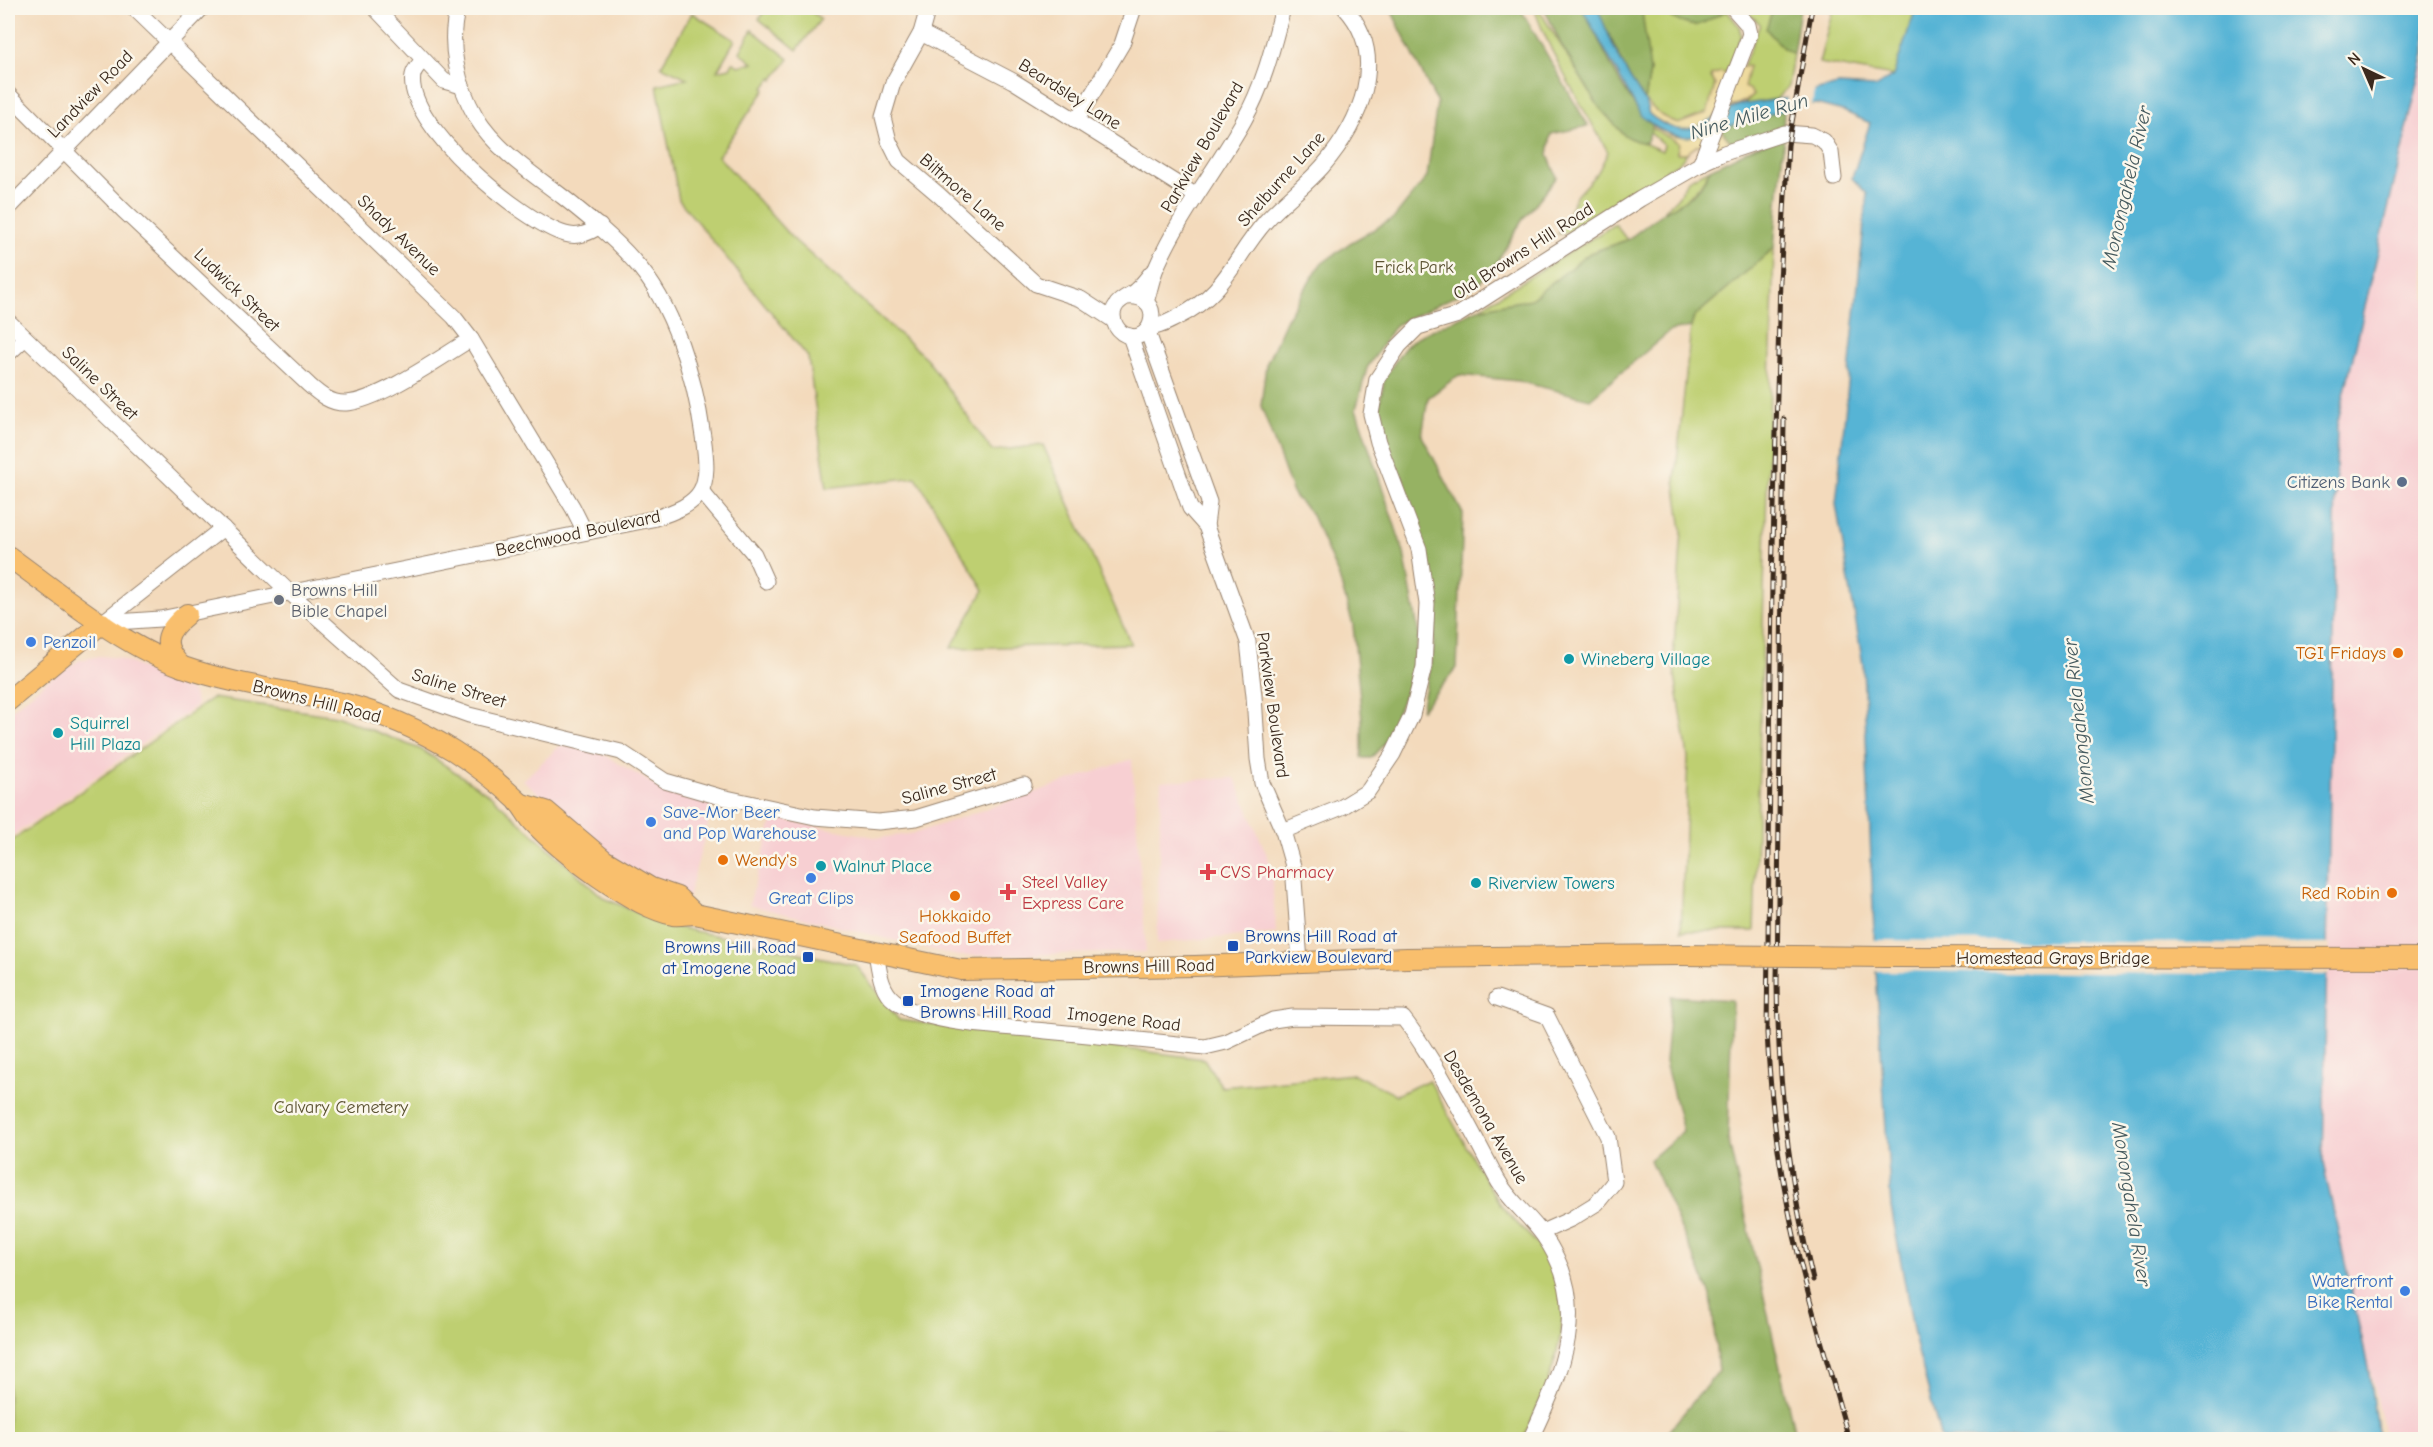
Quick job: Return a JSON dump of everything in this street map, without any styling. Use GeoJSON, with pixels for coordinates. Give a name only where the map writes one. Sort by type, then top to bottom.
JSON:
{"type":"FeatureCollection","features":[{"type":"Feature","properties":{"kind":"main road"},"geometry":{"type":"LineString","coordinates":[[8,556],[102,623],[8,700]]}},
{"type":"Feature","properties":{"kind":"main road"},"geometry":{"type":"LineString","coordinates":[[182,667],[171,656],[167,644],[168,635],[173,626],[187,614]]}},
{"type":"Feature","properties":{"kind":"main road","name":"Browns Hill Road"},"geometry":{"type":"LineString","coordinates":[[102,623],[142,650],[182,667],[236,682],[343,704],[378,714],[419,732],[454,751],[519,802],[546,811],[604,860],[651,888],[677,897],[695,914],[961,970],[1681,955]]}},
{"type":"Feature","properties":{"kind":"main road","name":"Homestead Grays Bridge"},"geometry":{"type":"LineString","coordinates":[[1681,955],[2426,958]]}},
{"type":"Feature","properties":{"kind":"street","name":"Shady Avenue"},"geometry":{"type":"LineString","coordinates":[[134,8],[454,316],[471,339],[573,508],[585,532]]}},
{"type":"Feature","properties":{"kind":"street","name":"Landview Road"},"geometry":{"type":"LineString","coordinates":[[8,209],[202,8]]}},
{"type":"Feature","properties":{"kind":"street"},"geometry":{"type":"LineString","coordinates":[[375,8],[444,81],[462,86]]}},
{"type":"Feature","properties":{"kind":"street"},"geometry":{"type":"LineString","coordinates":[[458,8],[455,56],[462,86],[476,117],[491,137],[538,178],[600,226],[635,261],[652,284],[680,343],[700,411],[707,471],[702,492],[754,554],[766,581]]}},
{"type":"Feature","properties":{"kind":"street","name":"Biltmore Lane"},"geometry":{"type":"LineString","coordinates":[[928,8],[921,33],[893,83],[883,117],[889,141],[899,161],[1036,284],[1081,299]]}},
{"type":"Feature","properties":{"kind":"street"},"geometry":{"type":"LineString","coordinates":[[1076,121],[1122,44],[1134,8]]}},
{"type":"Feature","properties":{"kind":"street","name":"Parkview Boulevard"},"geometry":{"type":"LineString","coordinates":[[1283,8],[1271,55],[1255,98],[1222,158],[1195,195],[1156,268],[1114,309],[1113,320],[1119,331],[1130,336],[1190,508],[1206,526],[1248,642],[1258,759],[1262,783],[1283,831],[1293,866],[1300,962]]}},
{"type":"Feature","properties":{"kind":"street","name":"Shelburne Lane"},"geometry":{"type":"LineString","coordinates":[[1148,329],[1174,320],[1194,308],[1220,287],[1266,221],[1322,167],[1341,141],[1366,92],[1369,69],[1367,52],[1359,27],[1344,8]]}},
{"type":"Feature","properties":{"kind":"street"},"geometry":{"type":"LineString","coordinates":[[1702,159],[1750,34],[1748,25],[1733,8]]}},
{"type":"Feature","properties":{"kind":"street","name":"Beardsley Lane"},"geometry":{"type":"LineString","coordinates":[[921,33],[1013,81],[1195,195]]}},
{"type":"Feature","properties":{"kind":"street"},"geometry":{"type":"LineString","coordinates":[[423,60],[414,71],[413,77],[417,99],[451,150],[477,176],[508,202],[567,235],[577,236],[600,226]]}},
{"type":"Feature","properties":{"kind":"street","name":"Ludwick Street"},"geometry":{"type":"LineString","coordinates":[[8,94],[63,151],[309,385],[327,399],[338,402],[359,401],[471,339]]}},
{"type":"Feature","properties":{"kind":"street","name":"Old Browns Hill Road"},"geometry":{"type":"LineString","coordinates":[[1283,831],[1342,807],[1368,791],[1393,754],[1412,715],[1424,667],[1427,604],[1419,549],[1378,442],[1371,414],[1377,379],[1399,346],[1418,327],[1458,315],[1702,159],[1785,133],[1817,137],[1824,141],[1831,152],[1834,178]]}},
{"type":"Feature","properties":{"kind":"street","name":"Parkview Boulevard"},"geometry":{"type":"LineString","coordinates":[[1156,268],[1149,307],[1153,319],[1148,329],[1209,502],[1206,526]]}},
{"type":"Feature","properties":{"kind":"street"},"geometry":{"type":"LineString","coordinates":[[1081,299],[1141,298],[1149,307],[1174,320]]}},
{"type":"Feature","properties":{"kind":"street"},"geometry":{"type":"LineString","coordinates":[[1081,299],[1113,320]]}},
{"type":"Feature","properties":{"kind":"street","name":"Saline Street"},"geometry":{"type":"LineString","coordinates":[[8,321],[289,592],[399,690],[469,715],[621,752],[665,781],[717,796],[815,817],[878,822],[916,818],[1024,785]]}},
{"type":"Feature","properties":{"kind":"street"},"geometry":{"type":"LineString","coordinates":[[1130,336],[1142,334],[1148,329]]}},
{"type":"Feature","properties":{"kind":"street"},"geometry":{"type":"LineString","coordinates":[[8,354],[25,338]]}},
{"type":"Feature","properties":{"kind":"street","name":"Beechwood Boulevard"},"geometry":{"type":"LineString","coordinates":[[102,623],[160,619],[187,614],[585,532],[671,513],[688,504],[702,492]]}},
{"type":"Feature","properties":{"kind":"street"},"geometry":{"type":"LineString","coordinates":[[102,623],[223,528]]}},
{"type":"Feature","properties":{"kind":"street","name":"Imogene Road"},"geometry":{"type":"LineString","coordinates":[[876,952],[880,977],[889,995],[896,1002],[914,1013],[958,1022],[1205,1047],[1226,1042],[1273,1020],[1293,1017],[1403,1018]]}},
{"type":"Feature","properties":{"kind":"street"},"geometry":{"type":"LineString","coordinates":[[1497,998],[1546,1016],[1608,1137],[1614,1182],[1597,1203],[1542,1232]]}},
{"type":"Feature","properties":{"kind":"street","name":"Desdemona Avenue"},"geometry":{"type":"LineString","coordinates":[[1403,1018],[1416,1033],[1456,1100],[1501,1187],[1542,1232],[1559,1259],[1571,1302],[1568,1341],[1555,1387],[1530,1440]]}},
{"type":"Feature","properties":{"kind":"shaded area"},"geometry":{"type":"Polygon","coordinates":[[[2425,53],[2425,1439],[2385,1439],[2323,1163],[2337,425],[2425,53]]]}},
{"type":"Feature","properties":{"kind":"shaded area"},"geometry":{"type":"Polygon","coordinates":[[[100,656],[119,658],[192,691],[197,705],[11,837],[8,834],[8,713],[48,680],[80,660],[100,656]]]}},
{"type":"Feature","properties":{"kind":"shaded area"},"geometry":{"type":"Polygon","coordinates":[[[562,744],[601,753],[662,789],[713,806],[688,898],[635,875],[523,780],[562,744]]]}},
{"type":"Feature","properties":{"kind":"shaded area","name":"Walnut Place"},"geometry":{"type":"Polygon","coordinates":[[[1132,759],[1146,952],[958,956],[749,905],[773,818],[880,838],[916,833],[1132,759]]]}},
{"type":"Feature","properties":{"kind":"shaded area"},"geometry":{"type":"Polygon","coordinates":[[[1235,778],[1271,865],[1276,933],[1157,943],[1161,781],[1235,778]]]}},
{"type":"Feature","properties":{"kind":"green space"},"geometry":{"type":"Polygon","coordinates":[[[766,8],[806,8],[821,19],[797,50],[759,19],[766,8]]]}},
{"type":"Feature","properties":{"kind":"green space","name":"Frick Park"},"geometry":{"type":"Polygon","coordinates":[[[1390,8],[1520,8],[1588,126],[1551,134],[1548,155],[1557,177],[1523,219],[1492,270],[1476,286],[1395,325],[1367,368],[1356,409],[1404,553],[1419,635],[1409,684],[1383,745],[1371,758],[1362,758],[1362,720],[1353,625],[1339,577],[1311,513],[1294,496],[1261,406],[1266,365],[1288,316],[1320,265],[1350,243],[1394,218],[1427,177],[1437,103],[1390,8]]]}},
{"type":"Feature","properties":{"kind":"green space"},"geometry":{"type":"Polygon","coordinates":[[[1534,8],[1538,8],[1599,107],[1623,134],[1662,151],[1664,145],[1650,133],[1652,128],[1679,143],[1677,153],[1687,153],[1678,164],[1667,169],[1664,176],[1567,233],[1558,234],[1577,195],[1598,172],[1608,152],[1558,64],[1534,8]]]}},
{"type":"Feature","properties":{"kind":"green space"},"geometry":{"type":"Polygon","coordinates":[[[1544,8],[1582,8],[1632,102],[1653,126],[1646,143],[1624,135],[1599,107],[1563,48],[1544,8]]]}},
{"type":"Feature","properties":{"kind":"green space"},"geometry":{"type":"Polygon","coordinates":[[[1596,8],[1639,8],[1642,11],[1650,71],[1645,101],[1630,78],[1596,8]]]}},
{"type":"Feature","properties":{"kind":"green space"},"geometry":{"type":"Polygon","coordinates":[[[1639,8],[1666,8],[1710,17],[1727,11],[1739,26],[1741,35],[1726,74],[1711,77],[1715,84],[1708,113],[1678,124],[1664,118],[1645,101],[1650,71],[1639,8]]]}},
{"type":"Feature","properties":{"kind":"green space"},"geometry":{"type":"Polygon","coordinates":[[[1666,8],[1724,8],[1727,11],[1700,25],[1689,25],[1670,17],[1666,8]]]}},
{"type":"Feature","properties":{"kind":"green space"},"geometry":{"type":"Polygon","coordinates":[[[1743,8],[1773,8],[1767,29],[1783,48],[1793,54],[1788,87],[1776,99],[1745,103],[1753,95],[1744,87],[1743,67],[1760,24],[1743,8]]]}},
{"type":"Feature","properties":{"kind":"green space"},"geometry":{"type":"Polygon","coordinates":[[[1773,8],[1800,8],[1793,54],[1783,48],[1766,29],[1773,8]]]}},
{"type":"Feature","properties":{"kind":"green space"},"geometry":{"type":"Polygon","coordinates":[[[1833,8],[1916,8],[1893,76],[1819,63],[1833,8]]]}},
{"type":"Feature","properties":{"kind":"green space"},"geometry":{"type":"Polygon","coordinates":[[[692,13],[735,40],[717,71],[730,68],[733,62],[738,66],[753,63],[740,52],[752,30],[789,59],[773,80],[771,78],[718,156],[791,237],[927,359],[992,451],[1043,445],[1131,644],[951,648],[984,590],[916,477],[827,488],[808,357],[679,200],[657,85],[687,78],[661,66],[692,13]]]}},
{"type":"Feature","properties":{"kind":"green space"},"geometry":{"type":"Polygon","coordinates":[[[1784,110],[1783,129],[1732,144],[1720,129],[1784,110]]]}},
{"type":"Feature","properties":{"kind":"green space"},"geometry":{"type":"Polygon","coordinates":[[[1784,137],[1774,248],[1694,317],[1691,327],[1670,331],[1590,399],[1518,381],[1459,375],[1428,398],[1422,436],[1463,514],[1457,668],[1421,710],[1433,652],[1436,613],[1430,569],[1382,433],[1378,411],[1385,377],[1405,347],[1421,335],[1478,309],[1531,299],[1590,253],[1627,240],[1661,214],[1692,196],[1701,186],[1710,169],[1756,146],[1784,137]]]}},
{"type":"Feature","properties":{"kind":"green space"},"geometry":{"type":"Polygon","coordinates":[[[1710,169],[1690,196],[1661,214],[1678,197],[1688,180],[1710,169]]]}},
{"type":"Feature","properties":{"kind":"green space"},"geometry":{"type":"Polygon","coordinates":[[[1615,224],[1627,240],[1590,253],[1531,299],[1478,309],[1615,224]]]}},
{"type":"Feature","properties":{"kind":"green space"},"geometry":{"type":"Polygon","coordinates":[[[1774,248],[1754,931],[1681,931],[1688,757],[1673,663],[1682,530],[1675,480],[1691,327],[1694,317],[1774,248]]]}},
{"type":"Feature","properties":{"kind":"green space","name":"Calvary Cemetery"},"geometry":{"type":"Polygon","coordinates":[[[212,698],[336,716],[422,750],[490,795],[604,898],[666,925],[856,965],[899,1020],[1204,1059],[1222,1087],[1354,1074],[1396,1095],[1429,1080],[1497,1199],[1543,1250],[1555,1270],[1561,1290],[1563,1311],[1556,1356],[1549,1379],[1522,1440],[8,1439],[8,841],[10,842],[212,698]]]}},
{"type":"Feature","properties":{"kind":"green space"},"geometry":{"type":"Polygon","coordinates":[[[1671,996],[1732,1000],[1728,1138],[1796,1439],[1662,1439],[1718,1372],[1711,1295],[1650,1160],[1683,1131],[1665,1062],[1671,996]]]}},
{"type":"Feature","properties":{"kind":"sand"},"geometry":{"type":"Polygon","coordinates":[[[1749,66],[1744,87],[1753,95],[1695,128],[1682,131],[1674,129],[1654,118],[1646,108],[1645,101],[1662,116],[1678,124],[1707,113],[1715,85],[1711,75],[1721,72],[1726,74],[1728,69],[1749,66]]]}},
{"type":"Feature","properties":{"kind":"sand"},"geometry":{"type":"Polygon","coordinates":[[[1653,126],[1675,137],[1720,129],[1732,144],[1716,151],[1713,149],[1714,142],[1698,145],[1687,153],[1677,153],[1679,143],[1652,128],[1653,126]]]}},
{"type":"Feature","properties":{"kind":"water"},"geometry":{"type":"Polygon","coordinates":[[[1582,8],[1596,8],[1599,12],[1614,48],[1645,101],[1649,114],[1676,129],[1687,129],[1745,103],[1782,99],[1838,85],[1876,87],[1893,76],[1916,8],[2425,8],[2425,53],[2337,425],[2323,1163],[2368,1367],[2378,1439],[1941,1439],[1915,1340],[1891,1207],[1875,956],[1863,665],[1836,504],[1867,194],[1852,178],[1870,123],[1843,111],[1816,104],[1784,110],[1691,137],[1670,134],[1641,116],[1582,8]]]}},
{"type":"Feature","properties":{"kind":"pier"},"geometry":{"type":"Polygon","coordinates":[[[1814,87],[1812,107],[1785,113],[1787,94],[1814,87]]]}},
{"type":"Feature","properties":{"kind":"pier"},"geometry":{"type":"Polygon","coordinates":[[[1871,940],[2330,944],[2329,975],[1873,971],[1871,940]]]}},
{"type":"Feature","properties":{"kind":"railway"},"geometry":{"type":"LineString","coordinates":[[1812,8],[1788,145],[1780,280],[1772,583],[1767,1033],[1776,1135],[1792,1227],[1849,1440]]}},
{"type":"Feature","properties":{"kind":"railway"},"geometry":{"type":"LineString","coordinates":[[1784,419],[1778,1020],[1786,1132],[1797,1206],[1813,1280]]}},
{"type":"Feature","properties":{"kind":"place","name":"Citizens Bank"},"geometry":{"type":"Point","coordinates":[2402,482]}},
{"type":"Feature","properties":{"kind":"place","name":"Browns Hill Bible Chapel"},"geometry":{"type":"Point","coordinates":[279,600]}},
{"type":"Feature","properties":{"kind":"place","name":"Penzoil"},"geometry":{"type":"Point","coordinates":[31,642]}},
{"type":"Feature","properties":{"kind":"place","name":"TGI Fridays"},"geometry":{"type":"Point","coordinates":[2398,653]}},
{"type":"Feature","properties":{"kind":"place","name":"Wineberg Village"},"geometry":{"type":"Point","coordinates":[1569,659]}},
{"type":"Feature","properties":{"kind":"place","name":"Squirrel Hill Plaza"},"geometry":{"type":"Point","coordinates":[58,733]}},
{"type":"Feature","properties":{"kind":"place","name":"Save-Mor Beer and Pop Warehouse"},"geometry":{"type":"Point","coordinates":[651,822]}},
{"type":"Feature","properties":{"kind":"place","name":"Wendy's"},"geometry":{"type":"Point","coordinates":[723,860]}},
{"type":"Feature","properties":{"kind":"place","name":"Walnut Place"},"geometry":{"type":"Point","coordinates":[821,866]}},
{"type":"Feature","properties":{"kind":"place","name":"CVS Pharmacy"},"geometry":{"type":"Point","coordinates":[1208,872]}},
{"type":"Feature","properties":{"kind":"place","name":"Great Clips"},"geometry":{"type":"Point","coordinates":[811,878]}},
{"type":"Feature","properties":{"kind":"place","name":"Riverview Towers"},"geometry":{"type":"Point","coordinates":[1476,883]}},
{"type":"Feature","properties":{"kind":"place","name":"Steel Valley Express Care"},"geometry":{"type":"Point","coordinates":[1008,892]}},
{"type":"Feature","properties":{"kind":"place","name":"Red Robin"},"geometry":{"type":"Point","coordinates":[2392,893]}},
{"type":"Feature","properties":{"kind":"place","name":"Hokkaido Seafood Buffet"},"geometry":{"type":"Point","coordinates":[955,896]}},
{"type":"Feature","properties":{"kind":"place","name":"Browns Hill Road at Parkview Boulevard"},"geometry":{"type":"Point","coordinates":[1233,946]}},
{"type":"Feature","properties":{"kind":"place","name":"Browns Hill Road at Imogene Road"},"geometry":{"type":"Point","coordinates":[808,957]}},
{"type":"Feature","properties":{"kind":"place","name":"Imogene Road at Browns Hill Road"},"geometry":{"type":"Point","coordinates":[908,1001]}},
{"type":"Feature","properties":{"kind":"place","name":"Waterfront Bike Rental"},"geometry":{"type":"Point","coordinates":[2405,1291]}},
{"type":"Feature","properties":{"kind":"water label","name":"Nine Mile Run"},"geometry":{"type":"Point","coordinates":[1749,116]}},
{"type":"Feature","properties":{"kind":"water label","name":"Monongahela River"},"geometry":{"type":"Point","coordinates":[2126,187]}},
{"type":"Feature","properties":{"kind":"water label","name":"Monongahela River"},"geometry":{"type":"Point","coordinates":[2078,721]}},
{"type":"Feature","properties":{"kind":"water label","name":"Monongahela River"},"geometry":{"type":"Point","coordinates":[2132,1204]}}]}
